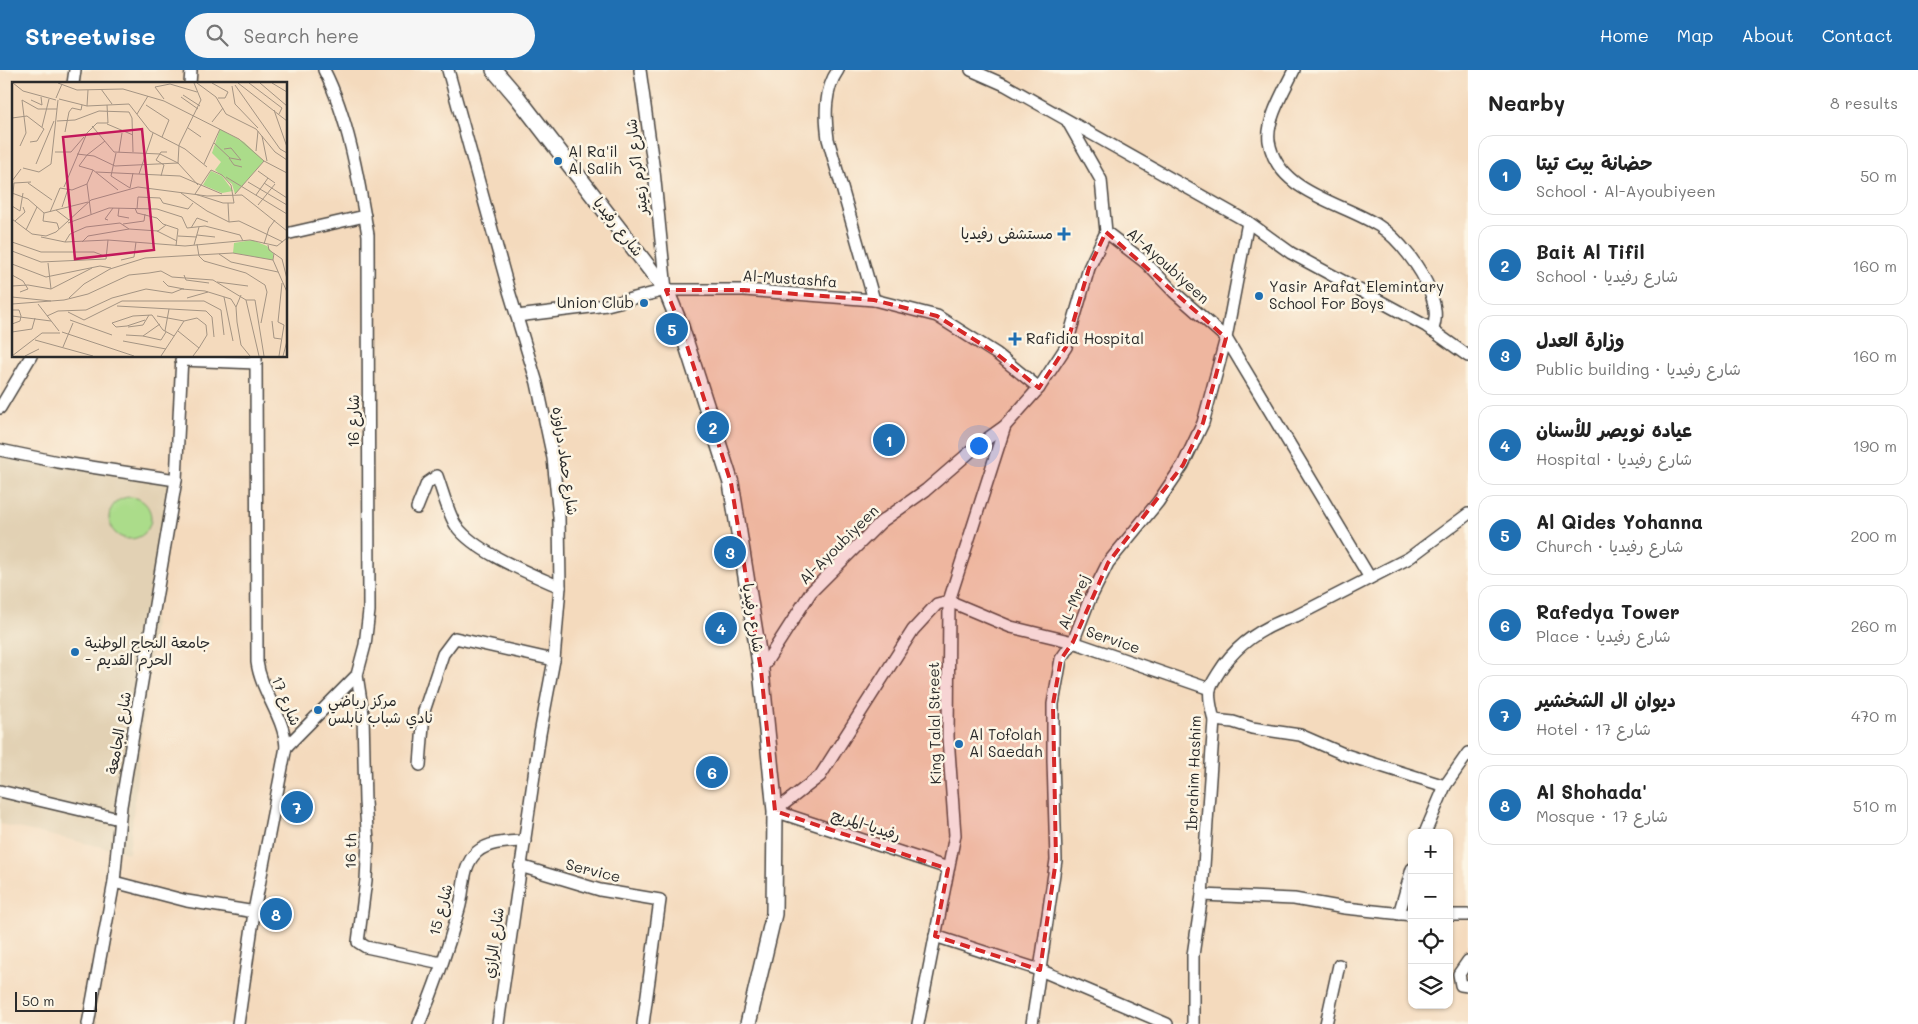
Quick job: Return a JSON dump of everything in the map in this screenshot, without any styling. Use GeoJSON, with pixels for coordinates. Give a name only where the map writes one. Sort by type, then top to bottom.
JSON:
{"type":"FeatureCollection","features":[{"type":"Feature","properties":{"kind":"main road","name":"شارع رفيديا"},"geometry":{"type":"LineString","coordinates":[[494,70],[518,98],[666,290],[682,327],[731,483],[761,670],[775,811],[774,914],[748,1024]]}},
{"type":"Feature","properties":{"kind":"street","name":"شارع 16"},"geometry":{"type":"LineString","coordinates":[[286,747],[357,675],[365,645],[370,599],[368,235],[358,177],[345,127],[324,70]]}},
{"type":"Feature","properties":{"kind":"street","name":"شارع حماد دراوزه"},"geometry":{"type":"LineString","coordinates":[[448,70],[539,390],[553,458],[560,538],[560,587],[554,660],[540,734],[520,866]]}},
{"type":"Feature","properties":{"kind":"street","name":"شارع اكرم زعيتر"},"geometry":{"type":"LineString","coordinates":[[640,70],[654,171],[666,290]]}},
{"type":"Feature","properties":{"kind":"street"},"geometry":{"type":"LineString","coordinates":[[838,70],[833,78],[827,102],[828,139],[874,300]]}},
{"type":"Feature","properties":{"kind":"street"},"geometry":{"type":"LineString","coordinates":[[971,70],[1004,85],[1248,222],[1291,252],[1432,331],[1468,356]]}},
{"type":"Feature","properties":{"kind":"street"},"geometry":{"type":"LineString","coordinates":[[1294,70],[1269,130],[1269,142],[1278,164],[1285,174],[1310,191],[1380,226],[1416,263],[1427,283],[1433,300],[1436,323],[1432,331]]}},
{"type":"Feature","properties":{"kind":"street"},"geometry":{"type":"LineString","coordinates":[[1068,121],[1101,180],[1106,232]]}},
{"type":"Feature","properties":{"kind":"street"},"geometry":{"type":"LineString","coordinates":[[288,234],[365,216]]}},
{"type":"Feature","properties":{"kind":"street","name":"AL-Mrej"},"geometry":{"type":"LineString","coordinates":[[1032,1024],[1056,860],[1053,704],[1061,659],[1073,642],[1089,601],[1108,563],[1158,502],[1183,466],[1203,423],[1226,338],[1248,222]]}},
{"type":"Feature","properties":{"kind":"street","name":"Al-Ayoubiyeen"},"geometry":{"type":"LineString","coordinates":[[761,670],[811,592],[881,522],[926,490],[977,446],[1005,426],[1039,388],[1066,347],[1089,268],[1106,232],[1146,263],[1174,292],[1226,338],[1370,578]]}},
{"type":"Feature","properties":{"kind":"street","name":"Al-Mustashfa"},"geometry":{"type":"LineString","coordinates":[[517,316],[607,305],[666,290],[744,290],[874,300],[937,316],[996,354],[1039,388]]}},
{"type":"Feature","properties":{"kind":"street"},"geometry":{"type":"LineString","coordinates":[[0,408],[30,358]]}},
{"type":"Feature","properties":{"kind":"street"},"geometry":{"type":"LineString","coordinates":[[182,358],[256,360]]}},
{"type":"Feature","properties":{"kind":"street","name":"شارع الجامعة"},"geometry":{"type":"LineString","coordinates":[[88,1024],[114,882],[119,819],[176,480],[182,358]]}},
{"type":"Feature","properties":{"kind":"street","name":"شارع 17"},"geometry":{"type":"LineString","coordinates":[[238,1024],[255,912],[286,747],[283,730],[262,683],[257,662],[256,360]]}},
{"type":"Feature","properties":{"kind":"street","name":"King Talal Street"},"geometry":{"type":"LineString","coordinates":[[918,1024],[955,835],[948,737],[949,601],[1005,426]]}},
{"type":"Feature","properties":{"kind":"street"},"geometry":{"type":"LineString","coordinates":[[0,450],[58,462],[176,480]]}},
{"type":"Feature","properties":{"kind":"street"},"geometry":{"type":"LineString","coordinates":[[417,508],[427,483],[437,476],[456,526],[473,542],[510,564],[560,587]]}},
{"type":"Feature","properties":{"kind":"street"},"geometry":{"type":"LineString","coordinates":[[1210,689],[1229,658],[1258,632],[1296,616],[1410,558],[1468,514]]}},
{"type":"Feature","properties":{"kind":"street"},"geometry":{"type":"LineString","coordinates":[[775,811],[820,776],[914,630],[937,604],[949,601]]}},
{"type":"Feature","properties":{"kind":"street","name":"Service"},"geometry":{"type":"LineString","coordinates":[[949,601],[1011,627],[1073,642],[1210,689]]}},
{"type":"Feature","properties":{"kind":"street"},"geometry":{"type":"LineString","coordinates":[[420,765],[424,711],[443,654],[455,638],[554,660]]}},
{"type":"Feature","properties":{"kind":"street","name":"16 th"},"geometry":{"type":"LineString","coordinates":[[357,675],[363,714],[368,842],[366,880],[358,942],[366,947],[441,963]]}},
{"type":"Feature","properties":{"kind":"street","name":"Ibrahim Hashim"},"geometry":{"type":"LineString","coordinates":[[1193,1024],[1194,955],[1202,895],[1214,720],[1210,703],[1210,689]]}},
{"type":"Feature","properties":{"kind":"street"},"geometry":{"type":"LineString","coordinates":[[1214,720],[1300,735],[1346,755],[1445,786]]}},
{"type":"Feature","properties":{"kind":"street"},"geometry":{"type":"LineString","coordinates":[[1427,829],[1445,786],[1468,753]]}},
{"type":"Feature","properties":{"kind":"street"},"geometry":{"type":"LineString","coordinates":[[0,791],[119,819]]}},
{"type":"Feature","properties":{"kind":"street","name":"رفيديا-المريج"},"geometry":{"type":"LineString","coordinates":[[775,811],[948,868]]}},
{"type":"Feature","properties":{"kind":"street","name":"شارع 15"},"geometry":{"type":"LineString","coordinates":[[419,1024],[460,907],[466,868],[473,856],[490,845],[524,841]]}},
{"type":"Feature","properties":{"kind":"street","name":"Service"},"geometry":{"type":"LineString","coordinates":[[520,866],[600,890],[660,900],[643,1024]]}},
{"type":"Feature","properties":{"kind":"street","name":"شارع الرازي"},"geometry":{"type":"LineString","coordinates":[[498,1024],[520,866]]}},
{"type":"Feature","properties":{"kind":"street"},"geometry":{"type":"LineString","coordinates":[[1399,914],[1411,874]]}},
{"type":"Feature","properties":{"kind":"street"},"geometry":{"type":"LineString","coordinates":[[114,882],[187,901],[255,912]]}},
{"type":"Feature","properties":{"kind":"street"},"geometry":{"type":"LineString","coordinates":[[1202,895],[1294,899],[1408,914]]}},
{"type":"Feature","properties":{"kind":"street"},"geometry":{"type":"LineString","coordinates":[[1453,915],[1468,915]]}},
{"type":"Feature","properties":{"kind":"street"},"geometry":{"type":"LineString","coordinates":[[935,936],[1040,970],[1167,1024]]}},
{"type":"Feature","properties":{"kind":"street"},"geometry":{"type":"LineString","coordinates":[[1468,960],[1459,974],[1461,985],[1468,986]]}},
{"type":"Feature","properties":{"kind":"street"},"geometry":{"type":"LineString","coordinates":[[1326,1024],[1339,965]]}},
{"type":"Feature","properties":{"kind":"highlighted area"},"geometry":{"type":"Polygon","coordinates":[[[1106,232],[1226,338],[1203,423],[1183,465],[1108,563],[1073,642],[1061,659],[1053,704],[1056,860],[1040,970],[935,936],[948,869],[775,811],[761,670],[731,483],[681,327],[666,290],[744,290],[874,300],[937,316],[997,354],[1039,388],[1066,347],[1089,268],[1106,232]]]}},
{"type":"Feature","properties":{"kind":"shaded area","name":"جامعة النجاح الوطنية - الحرم القديم"},"geometry":{"type":"Polygon","coordinates":[[[0,449],[169,480],[129,853],[0,824],[0,449]]]}},
{"type":"Feature","properties":{"kind":"green space"},"geometry":{"type":"Polygon","coordinates":[[[134,497],[142,500],[148,506],[151,518],[148,530],[142,536],[126,539],[118,536],[112,530],[109,514],[112,506],[118,500],[134,497]]]}},
{"type":"Feature","properties":{"kind":"place","name":"Al Ra'il Al Salih"},"geometry":{"type":"Point","coordinates":[558,161]}},
{"type":"Feature","properties":{"kind":"place","name":"مستشفى رفيديا"},"geometry":{"type":"Point","coordinates":[1064,234]}},
{"type":"Feature","properties":{"kind":"place","name":"Yasir Arafat Elemintary School For Boys"},"geometry":{"type":"Point","coordinates":[1259,296]}},
{"type":"Feature","properties":{"kind":"place","name":"Union Club"},"geometry":{"type":"Point","coordinates":[644,303]}},
{"type":"Feature","properties":{"kind":"place","name":"Al Qides Yohanna"},"geometry":{"type":"Point","coordinates":[672,329]}},
{"type":"Feature","properties":{"kind":"place","name":"Rafidia Hospital"},"geometry":{"type":"Point","coordinates":[1015,339]}},
{"type":"Feature","properties":{"kind":"place","name":"Bait Al Tifil"},"geometry":{"type":"Point","coordinates":[713,427]}},
{"type":"Feature","properties":{"kind":"place","name":"حضانة بيت تيتا"},"geometry":{"type":"Point","coordinates":[889,440]}},
{"type":"Feature","properties":{"kind":"place","name":"وزارة العدل"},"geometry":{"type":"Point","coordinates":[730,552]}},
{"type":"Feature","properties":{"kind":"place","name":"عياده نويصر للأسنان"},"geometry":{"type":"Point","coordinates":[721,628]}},
{"type":"Feature","properties":{"kind":"place","name":"جامعة النجاح الوطنية - الحرم القديم"},"geometry":{"type":"Point","coordinates":[75,652]}},
{"type":"Feature","properties":{"kind":"place","name":"مركز رياضي نادي شباب نابلس"},"geometry":{"type":"Point","coordinates":[318,710]}},
{"type":"Feature","properties":{"kind":"place","name":"Al Tofolah Al Saedah"},"geometry":{"type":"Point","coordinates":[959,744]}},
{"type":"Feature","properties":{"kind":"place","name":"Rafedya Tower"},"geometry":{"type":"Point","coordinates":[712,772]}},
{"type":"Feature","properties":{"kind":"place","name":"ديوان ال الشخشير"},"geometry":{"type":"Point","coordinates":[297,807]}},
{"type":"Feature","properties":{"kind":"place","name":"Al Shohada'"},"geometry":{"type":"Point","coordinates":[276,914]}}]}
